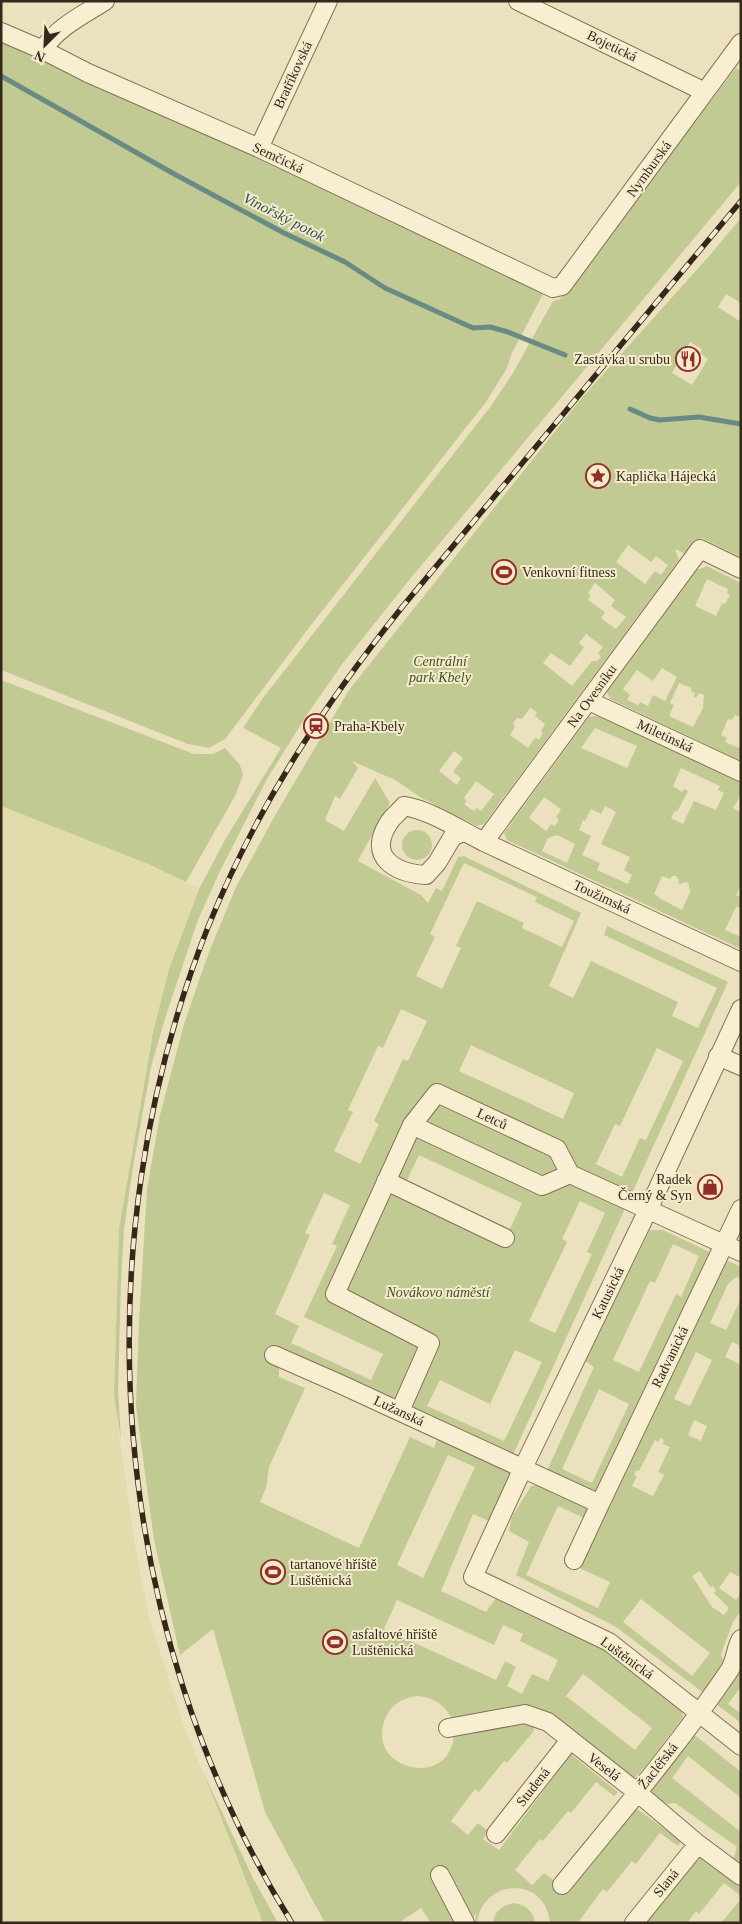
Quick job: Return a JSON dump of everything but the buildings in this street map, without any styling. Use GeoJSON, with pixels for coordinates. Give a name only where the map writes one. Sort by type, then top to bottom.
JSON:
{"type":"FeatureCollection","features":[{"type":"Feature","properties":{"kind":"street"},"geometry":{"type":"LineString","coordinates":[[43,50],[51,38],[60,30],[105,1]]}},
{"type":"Feature","properties":{"kind":"street","name":"Bratříkovská"},"geometry":{"type":"LineString","coordinates":[[258,148],[328,1]]}},
{"type":"Feature","properties":{"kind":"street","name":"Bojetická"},"geometry":{"type":"LineString","coordinates":[[518,1],[705,92]]}},
{"type":"Feature","properties":{"kind":"street","name":"Semčická"},"geometry":{"type":"LineString","coordinates":[[1,32],[43,50],[88,73],[258,148],[553,288]]}},
{"type":"Feature","properties":{"kind":"street","name":"Nymburská"},"geometry":{"type":"LineString","coordinates":[[553,288],[562,286],[741,44]]}},
{"type":"Feature","properties":{"kind":"street","name":"Na Ovesníku"},"geometry":{"type":"LineString","coordinates":[[484,842],[700,549],[741,569]]}},
{"type":"Feature","properties":{"kind":"street","name":"Miletínská"},"geometry":{"type":"LineString","coordinates":[[589,701],[741,772]]}},
{"type":"Feature","properties":{"kind":"street","name":"Toužimská"},"geometry":{"type":"LineString","coordinates":[[464,832],[453,836],[437,863],[426,875],[401,871],[384,858],[381,841],[388,824],[404,806],[416,808],[464,832],[484,842],[741,962]]}},
{"type":"Feature","properties":{"kind":"street","name":"Katusická"},"geometry":{"type":"LineString","coordinates":[[474,1577],[523,1468],[648,1210],[741,1009]]}},
{"type":"Feature","properties":{"kind":"street"},"geometry":{"type":"LineString","coordinates":[[718,1056],[741,1066]]}},
{"type":"Feature","properties":{"kind":"street","name":"Letců"},"geometry":{"type":"LineString","coordinates":[[386,1181],[412,1125],[437,1093],[557,1149],[570,1174]]}},
{"type":"Feature","properties":{"kind":"street"},"geometry":{"type":"LineString","coordinates":[[412,1125],[542,1186],[570,1174],[741,1252]]}},
{"type":"Feature","properties":{"kind":"street"},"geometry":{"type":"LineString","coordinates":[[400,1411],[430,1343],[335,1294],[386,1181],[505,1238]]}},
{"type":"Feature","properties":{"kind":"street","name":"Radvanická"},"geometry":{"type":"LineString","coordinates":[[574,1560],[741,1209]]}},
{"type":"Feature","properties":{"kind":"street","name":"Lužanská"},"geometry":{"type":"LineString","coordinates":[[274,1355],[523,1468]]}},
{"type":"Feature","properties":{"kind":"street"},"geometry":{"type":"LineString","coordinates":[[523,1468],[600,1504]]}},
{"type":"Feature","properties":{"kind":"street","name":"Luštěnická"},"geometry":{"type":"LineString","coordinates":[[474,1577],[609,1642],[741,1746]]}},
{"type":"Feature","properties":{"kind":"street","name":"Žacléřská"},"geometry":{"type":"LineString","coordinates":[[562,1885],[638,1793],[700,1713],[731,1669],[741,1639]]}},
{"type":"Feature","properties":{"kind":"street","name":"Veselá"},"geometry":{"type":"LineString","coordinates":[[448,1728],[525,1714],[548,1722],[638,1793],[698,1844],[741,1876]]}},
{"type":"Feature","properties":{"kind":"street","name":"Studená"},"geometry":{"type":"LineString","coordinates":[[496,1834],[570,1740]]}},
{"type":"Feature","properties":{"kind":"street","name":"Slaná"},"geometry":{"type":"LineString","coordinates":[[634,1923],[698,1844]]}},
{"type":"Feature","properties":{"kind":"street"},"geometry":{"type":"LineString","coordinates":[[440,1875],[465,1923]]}},
{"type":"Feature","properties":{"kind":"shaded area"},"geometry":{"type":"Polygon","coordinates":[[[1,806],[148,864],[199,889],[169,969],[152,1034],[119,1229],[114,1397],[134,1539],[149,1617],[183,1723],[263,1923],[1,1923],[1,806]]]}},
{"type":"Feature","properties":{"kind":"green space"},"geometry":{"type":"Polygon","coordinates":[[[1,38],[245,149],[544,292],[512,353],[507,368],[486,402],[308,629],[225,739],[209,748],[188,744],[1,670],[1,38]]]}},
{"type":"Feature","properties":{"kind":"green space"},"geometry":{"type":"Polygon","coordinates":[[[736,68],[741,71],[741,182],[410,579],[343,663],[306,716],[267,779],[220,871],[198,920],[167,1012],[151,1067],[133,1167],[124,1229],[121,1282],[118,1390],[121,1439],[114,1397],[119,1229],[153,1032],[169,969],[199,889],[226,838],[281,748],[243,728],[263,698],[491,406],[513,373],[553,301],[560,299],[736,68]]]}},
{"type":"Feature","properties":{"kind":"green space"},"geometry":{"type":"Polygon","coordinates":[[[741,218],[741,303],[726,294],[718,307],[741,322],[741,557],[702,538],[687,555],[675,549],[679,560],[484,824],[477,826],[420,797],[395,780],[352,761],[358,768],[340,799],[335,796],[325,820],[344,831],[375,778],[390,803],[356,864],[358,861],[421,895],[428,903],[436,888],[442,891],[458,857],[464,856],[581,913],[549,986],[573,998],[591,961],[678,1002],[672,1016],[698,1028],[717,988],[604,935],[607,926],[728,982],[512,1457],[279,1361],[279,1377],[305,1388],[269,1467],[266,1488],[260,1502],[359,1548],[410,1437],[434,1448],[438,1437],[511,1472],[489,1521],[473,1514],[441,1591],[486,1612],[496,1598],[506,1600],[587,1638],[681,1707],[683,1717],[636,1777],[625,1777],[540,1713],[533,1732],[507,1763],[504,1761],[479,1792],[475,1789],[451,1821],[468,1835],[478,1823],[488,1831],[483,1839],[499,1850],[571,1754],[618,1792],[614,1796],[596,1782],[571,1813],[568,1811],[543,1841],[540,1839],[515,1870],[532,1885],[544,1873],[567,1890],[636,1808],[681,1841],[678,1846],[660,1833],[636,1864],[632,1861],[607,1892],[603,1889],[579,1921],[580,1923],[550,1923],[546,1908],[538,1897],[527,1890],[514,1888],[502,1890],[490,1897],[482,1908],[477,1923],[475,1923],[476,1913],[470,1923],[431,1923],[421,1908],[398,1923],[325,1923],[265,1812],[213,1629],[180,1655],[154,1540],[136,1406],[147,1189],[160,1115],[184,1024],[209,952],[236,887],[277,812],[349,690],[580,400],[741,218]],[[690,342],[672,373],[692,385],[708,359],[700,353],[702,349],[690,342]],[[628,545],[616,562],[645,584],[655,571],[661,575],[668,565],[656,556],[651,562],[628,545]],[[595,583],[588,593],[591,595],[588,600],[605,612],[601,618],[616,629],[626,617],[611,606],[615,600],[595,583]],[[586,634],[579,643],[584,647],[570,666],[551,653],[543,663],[572,686],[592,661],[597,661],[601,657],[598,653],[603,647],[586,634]],[[530,708],[522,719],[517,718],[513,723],[515,727],[510,735],[528,748],[535,738],[539,740],[545,724],[535,716],[537,712],[530,708]],[[454,751],[439,771],[457,785],[461,778],[453,772],[463,758],[454,751]],[[476,781],[464,798],[467,801],[464,804],[474,811],[477,808],[481,811],[494,794],[476,781]],[[464,863],[430,934],[435,937],[416,976],[442,989],[461,948],[456,946],[477,901],[524,923],[522,928],[562,947],[574,921],[535,902],[537,897],[464,863]],[[401,1009],[383,1048],[378,1046],[348,1110],[353,1112],[334,1151],[360,1164],[379,1124],[374,1121],[403,1059],[408,1061],[427,1021],[401,1009]],[[471,1045],[459,1071],[563,1119],[574,1093],[471,1045]],[[657,1048],[620,1126],[615,1124],[596,1164],[622,1177],[640,1138],[646,1140],[683,1061],[657,1048]],[[419,1155],[407,1180],[510,1229],[522,1203],[419,1155]],[[324,1193],[305,1233],[310,1235],[275,1314],[299,1326],[291,1343],[371,1380],[383,1354],[304,1317],[337,1246],[332,1244],[350,1205],[324,1193]],[[580,1201],[562,1239],[567,1242],[529,1321],[555,1333],[592,1254],[587,1252],[605,1213],[580,1201]],[[515,1350],[490,1404],[440,1380],[427,1406],[504,1441],[542,1362],[515,1350]],[[448,1455],[397,1565],[423,1578],[475,1467],[448,1455]],[[397,1600],[384,1629],[496,1680],[505,1661],[516,1667],[507,1686],[522,1694],[532,1674],[548,1681],[558,1660],[520,1641],[523,1634],[503,1625],[494,1645],[397,1600]],[[583,1674],[566,1696],[635,1750],[652,1728],[583,1674]],[[419,1696],[404,1699],[396,1704],[387,1715],[382,1734],[386,1749],[396,1760],[410,1767],[425,1768],[439,1763],[450,1751],[454,1732],[440,1732],[439,1726],[453,1722],[450,1716],[444,1707],[430,1699],[419,1696]]]}},
{"type":"Feature","properties":{"kind":"green space"},"geometry":{"type":"Polygon","coordinates":[[[707,566],[741,583],[741,718],[735,715],[732,720],[728,719],[721,735],[727,738],[725,742],[739,748],[741,746],[741,761],[610,699],[607,692],[697,570],[707,566]],[[707,579],[695,606],[716,616],[722,603],[725,604],[730,595],[727,593],[728,589],[707,579]],[[662,668],[653,681],[637,670],[623,689],[630,695],[627,700],[638,705],[640,702],[648,706],[653,695],[665,701],[677,677],[662,668]],[[679,683],[670,703],[674,705],[669,716],[693,727],[703,708],[704,695],[699,693],[696,698],[691,688],[679,683]]]}},
{"type":"Feature","properties":{"kind":"green space"},"geometry":{"type":"Polygon","coordinates":[[[1,680],[194,754],[213,754],[225,748],[240,765],[243,775],[235,796],[186,882],[148,864],[1,806],[1,680]]]}},
{"type":"Feature","properties":{"kind":"green space"},"geometry":{"type":"Polygon","coordinates":[[[599,715],[741,782],[741,795],[733,808],[741,812],[741,885],[736,895],[741,897],[741,907],[736,907],[725,930],[741,937],[741,949],[507,840],[504,833],[589,717],[599,715]],[[595,728],[581,748],[627,768],[637,746],[595,728]],[[681,768],[673,786],[682,792],[684,789],[688,791],[677,812],[675,811],[671,818],[683,824],[694,801],[716,810],[724,793],[718,790],[720,786],[681,768]],[[544,797],[529,818],[546,831],[551,824],[555,826],[559,820],[556,817],[561,809],[544,797]],[[605,806],[601,814],[591,809],[585,821],[583,820],[579,830],[591,836],[582,855],[600,863],[597,870],[628,884],[632,875],[624,870],[630,857],[601,844],[616,812],[605,806]],[[557,835],[548,838],[542,851],[567,863],[575,844],[557,835]],[[662,876],[654,894],[682,910],[691,890],[686,882],[678,883],[679,880],[676,876],[672,876],[670,879],[662,876]]]}},
{"type":"Feature","properties":{"kind":"green space"},"geometry":{"type":"Polygon","coordinates":[[[417,830],[428,834],[432,845],[428,856],[417,860],[406,856],[402,845],[406,834],[417,830]]]}},
{"type":"Feature","properties":{"kind":"green space"},"geometry":{"type":"Polygon","coordinates":[[[650,1230],[663,1230],[741,1267],[741,1279],[736,1277],[728,1284],[710,1323],[726,1330],[741,1299],[741,1346],[732,1342],[725,1357],[741,1365],[741,1576],[730,1572],[719,1588],[736,1600],[741,1593],[741,1611],[733,1622],[721,1654],[725,1667],[705,1694],[616,1627],[516,1575],[529,1542],[509,1531],[512,1517],[531,1486],[541,1484],[594,1367],[585,1361],[650,1230]],[[673,1244],[655,1283],[650,1281],[613,1360],[639,1372],[676,1294],[681,1297],[699,1256],[673,1244]],[[696,1352],[674,1399],[690,1406],[712,1360],[696,1352]],[[599,1389],[562,1469],[592,1483],[629,1404],[599,1389]],[[694,1420],[688,1435],[701,1441],[707,1426],[694,1420]],[[660,1438],[658,1442],[655,1440],[639,1471],[636,1470],[634,1475],[637,1476],[632,1486],[653,1496],[664,1475],[658,1472],[670,1447],[663,1444],[664,1440],[660,1438]],[[558,1506],[526,1575],[598,1608],[610,1582],[564,1561],[584,1518],[558,1506]],[[700,1571],[692,1576],[712,1607],[724,1615],[729,1608],[714,1593],[716,1591],[713,1586],[710,1587],[700,1571]],[[641,1599],[623,1622],[692,1676],[710,1653],[641,1599]]]}},
{"type":"Feature","properties":{"kind":"green space"},"geometry":{"type":"Polygon","coordinates":[[[741,1667],[741,1687],[728,1704],[741,1714],[741,1723],[712,1701],[741,1667]]]}},
{"type":"Feature","properties":{"kind":"green space"},"geometry":{"type":"Polygon","coordinates":[[[691,1732],[741,1772],[741,1798],[688,1756],[672,1778],[741,1832],[741,1866],[733,1860],[737,1847],[675,1803],[659,1805],[647,1794],[691,1732]]]}},
{"type":"Feature","properties":{"kind":"green space"},"geometry":{"type":"Polygon","coordinates":[[[203,1772],[253,1878],[278,1923],[263,1923],[203,1772]]]}},
{"type":"Feature","properties":{"kind":"green space"},"geometry":{"type":"Polygon","coordinates":[[[700,1854],[741,1888],[741,1896],[724,1883],[699,1914],[696,1911],[687,1923],[646,1923],[700,1854]]]}},
{"type":"Feature","properties":{"kind":"green space"},"geometry":{"type":"Polygon","coordinates":[[[741,1899],[741,1923],[721,1923],[741,1899]]]}},
{"type":"Feature","properties":{"kind":"green space"},"geometry":{"type":"Polygon","coordinates":[[[514,1903],[528,1909],[533,1915],[535,1923],[493,1923],[495,1915],[500,1909],[514,1903]]]}},
{"type":"Feature","properties":{"kind":"waterway","name":"Vinořský potok"},"geometry":{"type":"LineString","coordinates":[[1,76],[176,175],[284,233],[345,262],[385,288],[473,328],[490,327],[508,332],[565,355]]}},
{"type":"Feature","properties":{"kind":"waterway","name":"Vinořský potok"},"geometry":{"type":"LineString","coordinates":[[630,409],[650,418],[660,420],[699,417],[741,424]]}},
{"type":"Feature","properties":{"kind":"railway"},"geometry":{"type":"LineString","coordinates":[[292,1923],[230,1808],[183,1688],[151,1563],[133,1435],[130,1306],[141,1177],[167,1050],[208,927],[227,883],[247,841],[270,800],[319,720],[403,606],[741,201]]}},
{"type":"Feature","properties":{"kind":"place","name":"Zastávka u srubu"},"geometry":{"type":"Point","coordinates":[688,359]}},
{"type":"Feature","properties":{"kind":"place","name":"Kaplička Hájecká"},"geometry":{"type":"Point","coordinates":[598,476]}},
{"type":"Feature","properties":{"kind":"place","name":"Venkovní fitness"},"geometry":{"type":"Point","coordinates":[504,572]}},
{"type":"Feature","properties":{"kind":"place","name":"Praha-Kbely"},"geometry":{"type":"Point","coordinates":[316,726]}},
{"type":"Feature","properties":{"kind":"place","name":"Radek Černý & Syn"},"geometry":{"type":"Point","coordinates":[710,1187]}},
{"type":"Feature","properties":{"kind":"place","name":"tartanové hřiště Luštěnická"},"geometry":{"type":"Point","coordinates":[273,1572]}},
{"type":"Feature","properties":{"kind":"place","name":"asfaltové hřiště Luštěnická"},"geometry":{"type":"Point","coordinates":[335,1642]}},
{"type":"Feature","properties":{"kind":"park label","name":"Centrální park Kbely"},"geometry":{"type":"Point","coordinates":[440,670]}},
{"type":"Feature","properties":{"kind":"park label","name":"Novákovo náměstí"},"geometry":{"type":"Point","coordinates":[438,1292]}}]}
